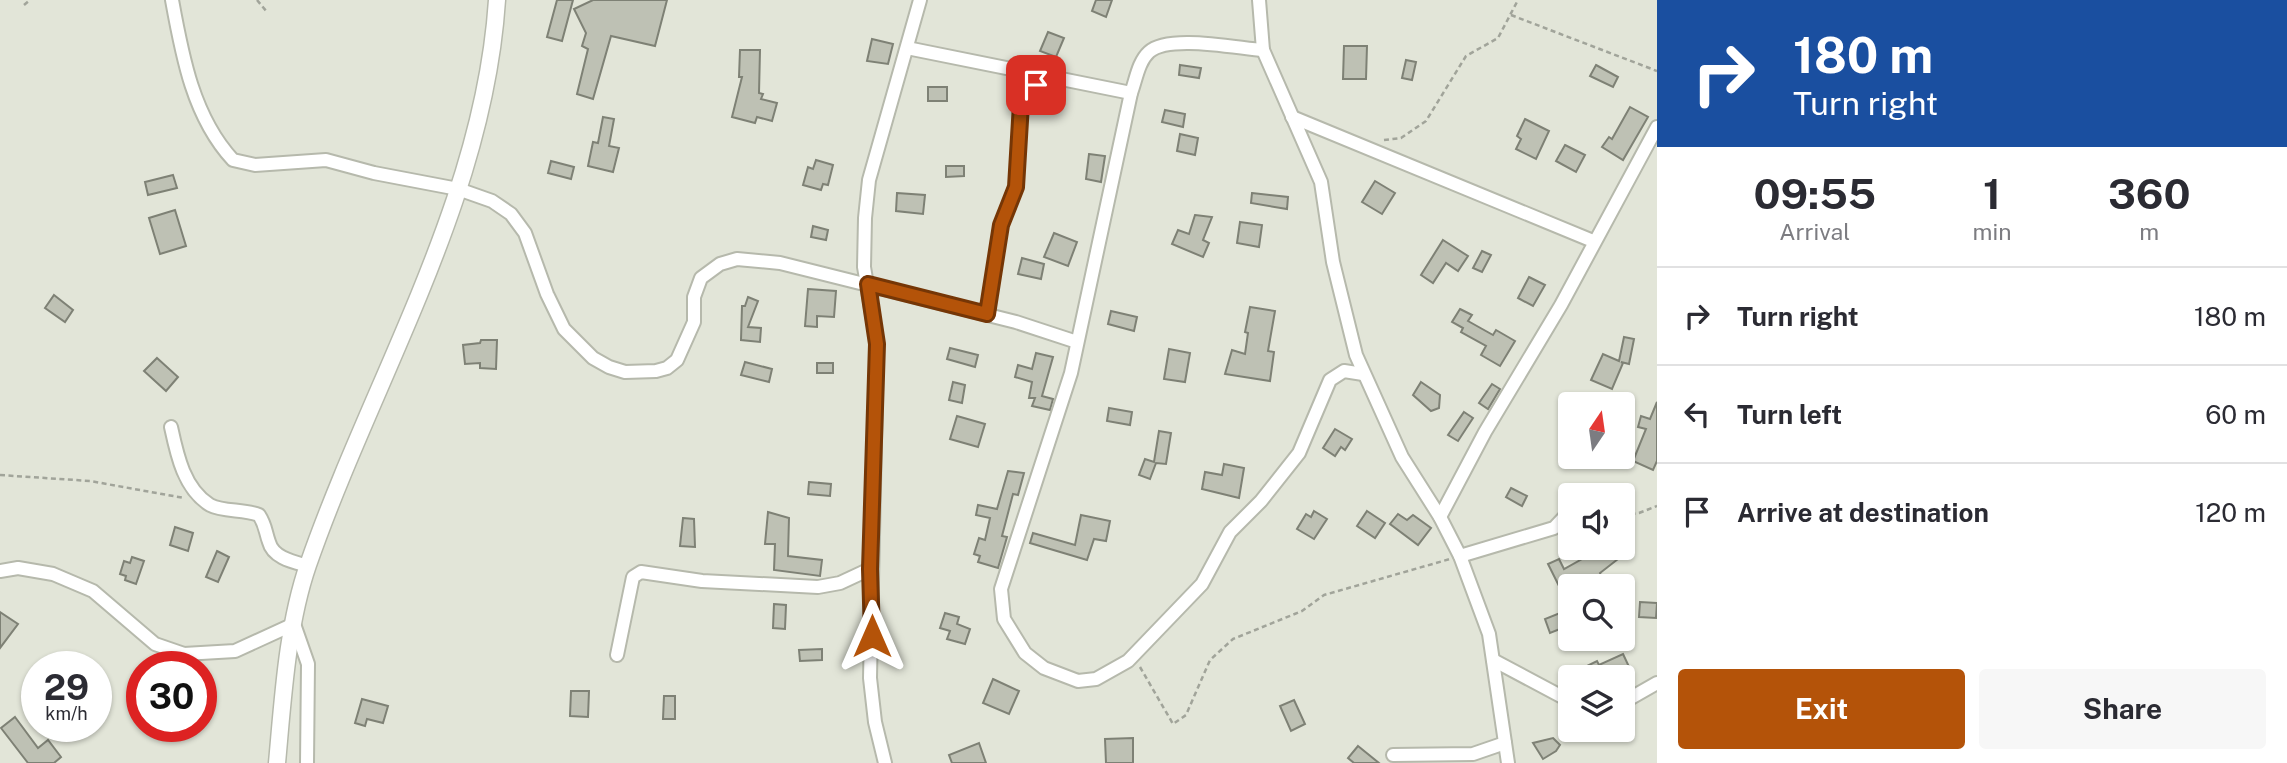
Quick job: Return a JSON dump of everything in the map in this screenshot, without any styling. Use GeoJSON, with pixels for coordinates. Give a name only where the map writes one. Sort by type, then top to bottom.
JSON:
{"type":"FeatureCollection","features":[{"type":"Feature","properties":{"kind":"street"},"geometry":{"type":"LineString","coordinates":[[172,0],[180,46],[198,103],[209,127],[233,160],[255,165],[326,160],[374,173],[458,189],[492,201],[511,214],[525,233],[547,294],[564,329],[593,358],[609,367],[625,372],[656,371],[677,360],[694,322],[696,287],[701,278],[720,264],[755,258],[987,314],[1077,342]]}},
{"type":"Feature","properties":{"kind":"street"},"geometry":{"type":"LineString","coordinates":[[277,763],[294,624],[308,566],[426,277],[458,189],[492,47],[497,0]]}},
{"type":"Feature","properties":{"kind":"street"},"geometry":{"type":"LineString","coordinates":[[885,763],[871,699],[870,569],[877,344],[864,251],[868,187],[920,0]]}},
{"type":"Feature","properties":{"kind":"street"},"geometry":{"type":"LineString","coordinates":[[1259,0],[1263,50],[1321,182],[1333,262],[1363,374],[1402,457],[1440,517],[1460,556],[1489,635],[1508,763]]}},
{"type":"Feature","properties":{"kind":"street"},"geometry":{"type":"LineString","coordinates":[[1263,50],[1167,42],[1148,53],[1131,93],[1077,342],[1053,432],[1004,578],[1001,604],[1004,619],[1026,653],[1044,668],[1077,681],[1096,679],[1131,657],[1202,584],[1230,532],[1261,501],[1299,453],[1330,380],[1344,371],[1363,374]]}},
{"type":"Feature","properties":{"kind":"street"},"geometry":{"type":"LineString","coordinates":[[907,48],[1131,93]]}},
{"type":"Feature","properties":{"kind":"street"},"geometry":{"type":"LineString","coordinates":[[987,314],[1001,225],[1016,187],[1021,104],[1026,93],[1048,76]]}},
{"type":"Feature","properties":{"kind":"street"},"geometry":{"type":"LineString","coordinates":[[1292,117],[1593,241]]}},
{"type":"Feature","properties":{"kind":"street"},"geometry":{"type":"LineString","coordinates":[[1440,517],[1485,432],[1561,305],[1593,241],[1657,127]]}},
{"type":"Feature","properties":{"kind":"street"},"geometry":{"type":"LineString","coordinates":[[172,427],[183,474],[196,491],[211,506],[259,515],[267,527],[269,544],[276,553],[308,566]]}},
{"type":"Feature","properties":{"kind":"street"},"geometry":{"type":"LineString","coordinates":[[1460,556],[1554,528],[1558,524]]}},
{"type":"Feature","properties":{"kind":"street"},"geometry":{"type":"LineString","coordinates":[[0,571],[18,568],[53,574],[93,591],[155,644],[184,654],[235,651],[294,624]]}},
{"type":"Feature","properties":{"kind":"street"},"geometry":{"type":"LineString","coordinates":[[617,655],[634,577],[641,572],[702,581],[818,587],[840,583],[870,569]]}},
{"type":"Feature","properties":{"kind":"street"},"geometry":{"type":"LineString","coordinates":[[294,624],[308,664],[307,763]]}},
{"type":"Feature","properties":{"kind":"street"},"geometry":{"type":"LineString","coordinates":[[1493,660],[1558,695]]}},
{"type":"Feature","properties":{"kind":"street"},"geometry":{"type":"LineString","coordinates":[[1635,696],[1657,683]]}},
{"type":"Feature","properties":{"kind":"street"},"geometry":{"type":"LineString","coordinates":[[1393,755],[1473,754],[1506,744]]}},
{"type":"Feature","properties":{"kind":"path"},"geometry":{"type":"LineString","coordinates":[[24,5],[30,0]]}},
{"type":"Feature","properties":{"kind":"path"},"geometry":{"type":"LineString","coordinates":[[257,0],[267,12]]}},
{"type":"Feature","properties":{"kind":"path"},"geometry":{"type":"LineString","coordinates":[[1373,140],[1401,138],[1426,121],[1466,56],[1498,38],[1518,0]]}},
{"type":"Feature","properties":{"kind":"path"},"geometry":{"type":"LineString","coordinates":[[1511,15],[1657,71]]}},
{"type":"Feature","properties":{"kind":"path"},"geometry":{"type":"LineString","coordinates":[[0,475],[90,481],[188,499]]}},
{"type":"Feature","properties":{"kind":"path"},"geometry":{"type":"LineString","coordinates":[[1635,513],[1657,506]]}},
{"type":"Feature","properties":{"kind":"path"},"geometry":{"type":"LineString","coordinates":[[1131,657],[1143,670],[1173,724],[1186,715],[1210,660],[1233,639],[1302,611],[1324,595],[1460,556]]}},
{"type":"Feature","properties":{"kind":"building"},"geometry":{"type":"Polygon","coordinates":[[[557,0],[573,0],[562,41],[547,37],[557,0]]]}},
{"type":"Feature","properties":{"kind":"building"},"geometry":{"type":"Polygon","coordinates":[[[593,0],[667,0],[655,46],[611,36],[593,99],[577,94],[588,49],[582,46],[586,33],[574,9],[593,0]]]}},
{"type":"Feature","properties":{"kind":"building"},"geometry":{"type":"Polygon","coordinates":[[[1096,0],[1112,0],[1106,17],[1092,11],[1096,0]]]}},
{"type":"Feature","properties":{"kind":"building"},"geometry":{"type":"Polygon","coordinates":[[[1048,32],[1064,38],[1056,57],[1040,51],[1048,32]]]}},
{"type":"Feature","properties":{"kind":"building"},"geometry":{"type":"Polygon","coordinates":[[[872,39],[893,44],[888,64],[867,61],[872,39]]]}},
{"type":"Feature","properties":{"kind":"building"},"geometry":{"type":"Polygon","coordinates":[[[1344,46],[1367,46],[1366,79],[1343,79],[1344,46]]]}},
{"type":"Feature","properties":{"kind":"building"},"geometry":{"type":"Polygon","coordinates":[[[740,50],[760,50],[759,93],[763,94],[761,99],[777,103],[772,121],[757,117],[755,123],[732,117],[742,77],[739,77],[740,50]]]}},
{"type":"Feature","properties":{"kind":"building"},"geometry":{"type":"Polygon","coordinates":[[[1406,60],[1416,62],[1412,80],[1402,78],[1406,60]]]}},
{"type":"Feature","properties":{"kind":"building"},"geometry":{"type":"Polygon","coordinates":[[[1180,65],[1201,68],[1199,78],[1179,75],[1180,65]]]}},
{"type":"Feature","properties":{"kind":"building"},"geometry":{"type":"Polygon","coordinates":[[[1596,65],[1618,77],[1613,87],[1590,76],[1596,65]]]}},
{"type":"Feature","properties":{"kind":"building"},"geometry":{"type":"Polygon","coordinates":[[[928,87],[947,87],[947,101],[928,101],[928,87]]]}},
{"type":"Feature","properties":{"kind":"building"},"geometry":{"type":"Polygon","coordinates":[[[1630,107],[1648,117],[1623,160],[1602,147],[1609,137],[1612,139],[1630,107]]]}},
{"type":"Feature","properties":{"kind":"building"},"geometry":{"type":"Polygon","coordinates":[[[1165,110],[1185,114],[1183,127],[1162,122],[1165,110]]]}},
{"type":"Feature","properties":{"kind":"building"},"geometry":{"type":"Polygon","coordinates":[[[603,117],[614,119],[609,146],[619,148],[613,172],[588,166],[593,142],[598,143],[603,117]]]}},
{"type":"Feature","properties":{"kind":"building"},"geometry":{"type":"Polygon","coordinates":[[[1525,119],[1549,131],[1536,159],[1516,149],[1521,139],[1517,136],[1525,119]]]}},
{"type":"Feature","properties":{"kind":"building"},"geometry":{"type":"Polygon","coordinates":[[[1180,134],[1198,138],[1195,155],[1177,151],[1180,134]]]}},
{"type":"Feature","properties":{"kind":"building"},"geometry":{"type":"Polygon","coordinates":[[[1565,145],[1585,155],[1576,172],[1556,161],[1565,145]]]}},
{"type":"Feature","properties":{"kind":"building"},"geometry":{"type":"Polygon","coordinates":[[[1089,154],[1105,156],[1101,182],[1086,179],[1089,154]]]}},
{"type":"Feature","properties":{"kind":"building"},"geometry":{"type":"Polygon","coordinates":[[[816,160],[833,165],[828,185],[823,184],[821,190],[803,185],[808,167],[813,169],[816,160]]]}},
{"type":"Feature","properties":{"kind":"building"},"geometry":{"type":"Polygon","coordinates":[[[551,161],[574,167],[571,179],[548,173],[551,161]]]}},
{"type":"Feature","properties":{"kind":"building"},"geometry":{"type":"Polygon","coordinates":[[[946,166],[964,166],[964,176],[946,177],[946,166]]]}},
{"type":"Feature","properties":{"kind":"building"},"geometry":{"type":"Polygon","coordinates":[[[173,175],[177,188],[148,195],[145,182],[173,175]]]}},
{"type":"Feature","properties":{"kind":"building"},"geometry":{"type":"Polygon","coordinates":[[[1375,181],[1395,193],[1382,214],[1362,202],[1375,181]]]}},
{"type":"Feature","properties":{"kind":"building"},"geometry":{"type":"Polygon","coordinates":[[[897,193],[925,195],[923,214],[896,211],[897,193]]]}},
{"type":"Feature","properties":{"kind":"building"},"geometry":{"type":"Polygon","coordinates":[[[1252,193],[1288,197],[1287,209],[1251,203],[1252,193]]]}},
{"type":"Feature","properties":{"kind":"building"},"geometry":{"type":"Polygon","coordinates":[[[175,210],[186,246],[160,254],[149,218],[175,210]]]}},
{"type":"Feature","properties":{"kind":"building"},"geometry":{"type":"Polygon","coordinates":[[[1195,215],[1212,217],[1203,240],[1209,243],[1203,257],[1172,244],[1178,230],[1189,234],[1195,215]]]}},
{"type":"Feature","properties":{"kind":"building"},"geometry":{"type":"Polygon","coordinates":[[[1240,222],[1262,225],[1259,247],[1237,243],[1240,222]]]}},
{"type":"Feature","properties":{"kind":"building"},"geometry":{"type":"Polygon","coordinates":[[[813,226],[828,230],[826,240],[811,237],[813,226]]]}},
{"type":"Feature","properties":{"kind":"building"},"geometry":{"type":"Polygon","coordinates":[[[1054,233],[1077,242],[1068,266],[1044,257],[1054,233]]]}},
{"type":"Feature","properties":{"kind":"building"},"geometry":{"type":"Polygon","coordinates":[[[1443,240],[1468,256],[1458,271],[1446,263],[1433,283],[1421,275],[1443,240]]]}},
{"type":"Feature","properties":{"kind":"building"},"geometry":{"type":"Polygon","coordinates":[[[1482,251],[1491,255],[1482,272],[1473,268],[1482,251]]]}},
{"type":"Feature","properties":{"kind":"building"},"geometry":{"type":"Polygon","coordinates":[[[1022,258],[1044,264],[1041,279],[1018,274],[1022,258]]]}},
{"type":"Feature","properties":{"kind":"building"},"geometry":{"type":"Polygon","coordinates":[[[1529,277],[1545,285],[1533,306],[1518,298],[1529,277]]]}},
{"type":"Feature","properties":{"kind":"building"},"geometry":{"type":"Polygon","coordinates":[[[808,289],[836,291],[834,317],[817,316],[817,327],[805,326],[808,289]]]}},
{"type":"Feature","properties":{"kind":"building"},"geometry":{"type":"Polygon","coordinates":[[[54,295],[73,310],[65,322],[45,308],[54,295]]]}},
{"type":"Feature","properties":{"kind":"building"},"geometry":{"type":"Polygon","coordinates":[[[748,297],[758,301],[748,327],[761,328],[760,342],[741,340],[742,306],[745,306],[748,297]]]}},
{"type":"Feature","properties":{"kind":"building"},"geometry":{"type":"Polygon","coordinates":[[[1250,307],[1275,311],[1268,351],[1274,352],[1270,381],[1225,374],[1232,350],[1245,354],[1248,333],[1245,332],[1250,307]]]}},
{"type":"Feature","properties":{"kind":"building"},"geometry":{"type":"Polygon","coordinates":[[[1460,309],[1472,315],[1468,321],[1493,335],[1496,330],[1515,341],[1500,366],[1481,355],[1486,346],[1461,332],[1463,328],[1452,322],[1460,309]]]}},
{"type":"Feature","properties":{"kind":"building"},"geometry":{"type":"Polygon","coordinates":[[[1111,311],[1137,317],[1134,331],[1108,324],[1111,311]]]}},
{"type":"Feature","properties":{"kind":"building"},"geometry":{"type":"Polygon","coordinates":[[[1624,337],[1634,339],[1629,364],[1621,362],[1623,363],[1612,389],[1591,380],[1603,354],[1619,361],[1624,337]]]}},
{"type":"Feature","properties":{"kind":"building"},"geometry":{"type":"Polygon","coordinates":[[[481,340],[497,340],[496,369],[480,368],[480,363],[465,364],[463,345],[480,343],[481,340]]]}},
{"type":"Feature","properties":{"kind":"building"},"geometry":{"type":"Polygon","coordinates":[[[950,348],[978,355],[975,367],[947,359],[950,348]]]}},
{"type":"Feature","properties":{"kind":"building"},"geometry":{"type":"Polygon","coordinates":[[[1169,349],[1190,353],[1185,382],[1164,379],[1169,349]]]}},
{"type":"Feature","properties":{"kind":"building"},"geometry":{"type":"Polygon","coordinates":[[[1036,353],[1053,357],[1042,396],[1053,399],[1050,410],[1032,406],[1035,398],[1029,398],[1032,382],[1015,377],[1018,365],[1032,369],[1036,353]]]}},
{"type":"Feature","properties":{"kind":"building"},"geometry":{"type":"Polygon","coordinates":[[[157,358],[178,377],[166,391],[144,371],[157,358]]]}},
{"type":"Feature","properties":{"kind":"building"},"geometry":{"type":"Polygon","coordinates":[[[745,362],[772,369],[769,382],[741,375],[745,362]]]}},
{"type":"Feature","properties":{"kind":"building"},"geometry":{"type":"Polygon","coordinates":[[[817,363],[833,363],[833,373],[817,373],[817,363]]]}},
{"type":"Feature","properties":{"kind":"building"},"geometry":{"type":"Polygon","coordinates":[[[953,382],[965,385],[962,403],[949,400],[953,382]]]}},
{"type":"Feature","properties":{"kind":"building"},"geometry":{"type":"Polygon","coordinates":[[[1421,382],[1440,395],[1439,408],[1431,411],[1413,395],[1421,382]]]}},
{"type":"Feature","properties":{"kind":"building"},"geometry":{"type":"Polygon","coordinates":[[[1492,384],[1500,389],[1488,409],[1479,403],[1492,384]]]}},
{"type":"Feature","properties":{"kind":"building"},"geometry":{"type":"Polygon","coordinates":[[[1657,402],[1657,461],[1653,470],[1635,462],[1646,429],[1638,427],[1641,416],[1650,419],[1657,402]]]}},
{"type":"Feature","properties":{"kind":"building"},"geometry":{"type":"Polygon","coordinates":[[[1109,408],[1132,412],[1130,425],[1107,421],[1109,408]]]}},
{"type":"Feature","properties":{"kind":"building"},"geometry":{"type":"Polygon","coordinates":[[[1464,412],[1473,418],[1458,441],[1448,435],[1464,412]]]}},
{"type":"Feature","properties":{"kind":"building"},"geometry":{"type":"Polygon","coordinates":[[[957,416],[985,424],[978,447],[950,439],[957,416]]]}},
{"type":"Feature","properties":{"kind":"building"},"geometry":{"type":"Polygon","coordinates":[[[1335,429],[1352,439],[1345,450],[1341,447],[1335,456],[1323,448],[1335,429]]]}},
{"type":"Feature","properties":{"kind":"building"},"geometry":{"type":"Polygon","coordinates":[[[1159,431],[1171,433],[1166,464],[1156,463],[1150,479],[1139,475],[1145,459],[1154,462],[1159,431]]]}},
{"type":"Feature","properties":{"kind":"building"},"geometry":{"type":"Polygon","coordinates":[[[1224,464],[1244,468],[1239,498],[1202,489],[1205,472],[1222,475],[1224,464]]]}},
{"type":"Feature","properties":{"kind":"building"},"geometry":{"type":"Polygon","coordinates":[[[1008,471],[1024,473],[1018,495],[1013,494],[1002,536],[1007,537],[998,568],[978,562],[980,556],[974,554],[979,538],[985,540],[990,518],[976,515],[978,505],[997,509],[1008,471]]]}},
{"type":"Feature","properties":{"kind":"building"},"geometry":{"type":"Polygon","coordinates":[[[809,482],[831,484],[830,496],[808,494],[809,482]]]}},
{"type":"Feature","properties":{"kind":"building"},"geometry":{"type":"Polygon","coordinates":[[[1511,488],[1527,496],[1522,506],[1506,497],[1511,488]]]}},
{"type":"Feature","properties":{"kind":"building"},"geometry":{"type":"Polygon","coordinates":[[[1314,511],[1327,519],[1314,539],[1297,529],[1306,514],[1311,517],[1314,511]]]}},
{"type":"Feature","properties":{"kind":"building"},"geometry":{"type":"Polygon","coordinates":[[[1367,511],[1385,523],[1375,538],[1357,526],[1367,511]]]}},
{"type":"Feature","properties":{"kind":"building"},"geometry":{"type":"Polygon","coordinates":[[[768,512],[789,518],[788,556],[822,560],[820,576],[774,570],[775,544],[765,544],[768,512]]]}},
{"type":"Feature","properties":{"kind":"building"},"geometry":{"type":"Polygon","coordinates":[[[1398,514],[1407,520],[1413,515],[1431,528],[1418,545],[1390,524],[1398,514]]]}},
{"type":"Feature","properties":{"kind":"building"},"geometry":{"type":"Polygon","coordinates":[[[1081,515],[1110,521],[1106,541],[1094,539],[1087,560],[1030,543],[1033,533],[1075,545],[1081,515]]]}},
{"type":"Feature","properties":{"kind":"building"},"geometry":{"type":"Polygon","coordinates":[[[683,518],[694,519],[695,547],[680,546],[683,518]]]}},
{"type":"Feature","properties":{"kind":"building"},"geometry":{"type":"Polygon","coordinates":[[[175,527],[193,533],[188,551],[170,545],[175,527]]]}},
{"type":"Feature","properties":{"kind":"building"},"geometry":{"type":"Polygon","coordinates":[[[217,551],[229,557],[218,582],[206,577],[217,551]]]}},
{"type":"Feature","properties":{"kind":"building"},"geometry":{"type":"Polygon","coordinates":[[[132,557],[144,561],[136,584],[125,580],[126,576],[120,574],[124,561],[130,563],[132,557]]]}},
{"type":"Feature","properties":{"kind":"building"},"geometry":{"type":"Polygon","coordinates":[[[1558,559],[1564,569],[1580,560],[1617,560],[1600,574],[1558,574],[1558,584],[1548,564],[1558,559]]]}},
{"type":"Feature","properties":{"kind":"building"},"geometry":{"type":"Polygon","coordinates":[[[1640,602],[1657,603],[1656,618],[1639,617],[1640,602]]]}},
{"type":"Feature","properties":{"kind":"building"},"geometry":{"type":"Polygon","coordinates":[[[774,604],[786,605],[785,629],[773,628],[774,604]]]}},
{"type":"Feature","properties":{"kind":"building"},"geometry":{"type":"Polygon","coordinates":[[[0,612],[18,624],[0,648],[0,612]]]}},
{"type":"Feature","properties":{"kind":"building"},"geometry":{"type":"Polygon","coordinates":[[[945,613],[959,617],[957,624],[970,629],[965,644],[947,639],[950,631],[940,628],[945,613]]]}},
{"type":"Feature","properties":{"kind":"building"},"geometry":{"type":"Polygon","coordinates":[[[1558,614],[1558,630],[1550,633],[1545,619],[1558,614]]]}},
{"type":"Feature","properties":{"kind":"building"},"geometry":{"type":"Polygon","coordinates":[[[822,649],[822,660],[800,661],[799,650],[822,649]]]}},
{"type":"Feature","properties":{"kind":"building"},"geometry":{"type":"Polygon","coordinates":[[[1623,654],[1628,665],[1599,665],[1623,654]]]}},
{"type":"Feature","properties":{"kind":"building"},"geometry":{"type":"Polygon","coordinates":[[[993,679],[1019,691],[1009,714],[983,703],[993,679]]]}},
{"type":"Feature","properties":{"kind":"building"},"geometry":{"type":"Polygon","coordinates":[[[571,691],[589,691],[588,717],[570,716],[571,691]]]}},
{"type":"Feature","properties":{"kind":"building"},"geometry":{"type":"Polygon","coordinates":[[[664,696],[675,696],[675,719],[663,719],[664,696]]]}},
{"type":"Feature","properties":{"kind":"building"},"geometry":{"type":"Polygon","coordinates":[[[362,699],[388,706],[383,723],[367,719],[365,726],[355,723],[362,699]]]}},
{"type":"Feature","properties":{"kind":"building"},"geometry":{"type":"Polygon","coordinates":[[[1294,700],[1305,724],[1291,731],[1280,706],[1294,700]]]}},
{"type":"Feature","properties":{"kind":"building"},"geometry":{"type":"Polygon","coordinates":[[[15,717],[21,725],[21,742],[34,742],[38,748],[50,742],[61,757],[54,763],[28,763],[1,728],[15,717]]]}},
{"type":"Feature","properties":{"kind":"building"},"geometry":{"type":"Polygon","coordinates":[[[1133,738],[1133,763],[1106,763],[1105,739],[1133,738]]]}},
{"type":"Feature","properties":{"kind":"building"},"geometry":{"type":"Polygon","coordinates":[[[1553,738],[1560,745],[1543,759],[1533,743],[1553,738]]]}},
{"type":"Feature","properties":{"kind":"building"},"geometry":{"type":"Polygon","coordinates":[[[979,743],[986,763],[952,763],[949,755],[979,743]]]}},
{"type":"Feature","properties":{"kind":"building"},"geometry":{"type":"Polygon","coordinates":[[[1358,746],[1379,763],[1354,763],[1348,758],[1358,746]]]}},
{"type":"Feature","properties":{"kind":"route"},"geometry":{"type":"LineString","coordinates":[[872,636],[870,569],[877,344],[868,284],[987,314],[1001,225],[1016,187],[1021,104],[1026,93],[1036,85]]}}]}
